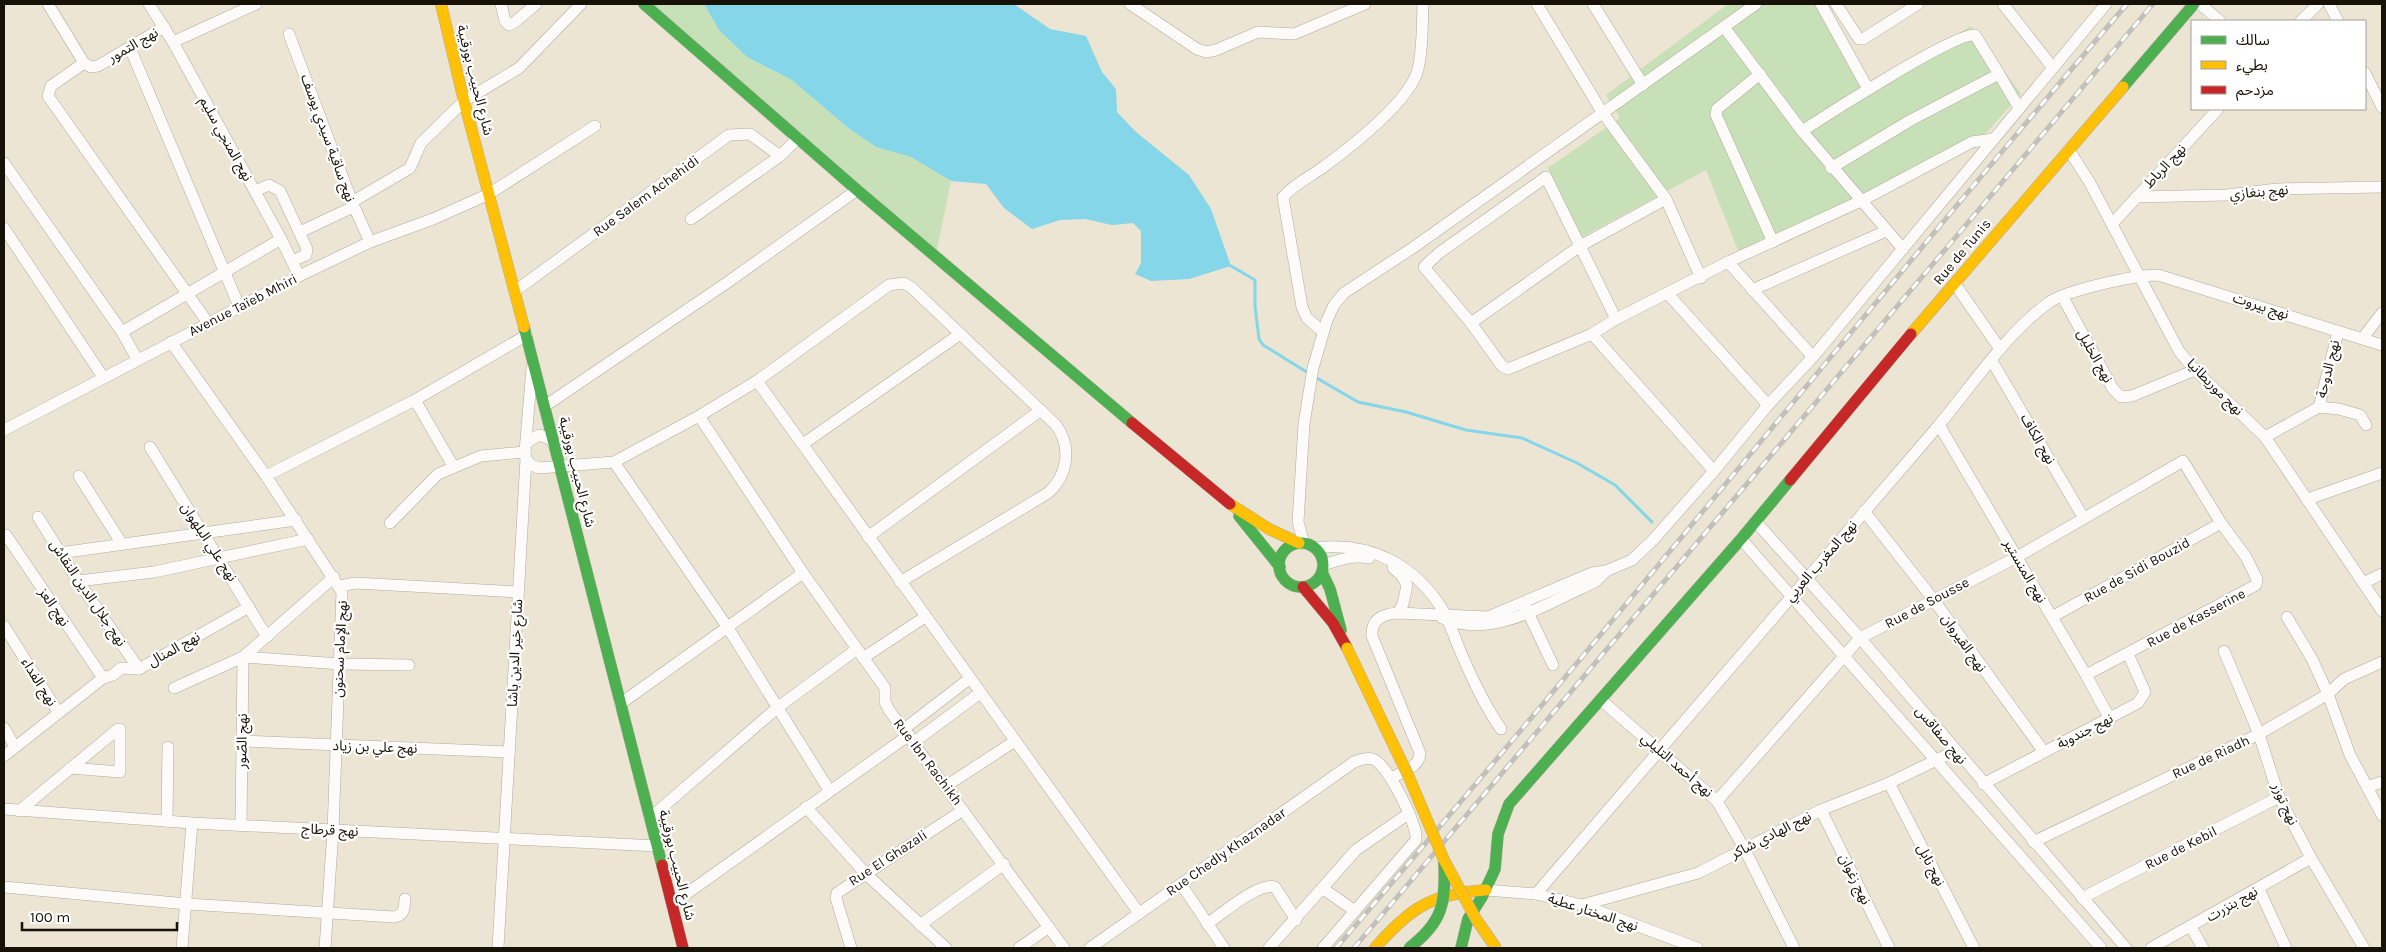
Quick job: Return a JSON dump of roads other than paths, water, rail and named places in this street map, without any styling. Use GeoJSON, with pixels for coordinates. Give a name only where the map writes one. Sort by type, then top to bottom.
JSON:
{"type":"FeatureCollection","features":[{"type":"Feature","properties":{"kind":"street"},"geometry":{"type":"LineString","coordinates":[[48,4],[84,63],[51,86],[48,96],[208,323]]}},
{"type":"Feature","properties":{"kind":"street","name":"نهج المنجي سليم"},"geometry":{"type":"LineString","coordinates":[[149,4],[173,42],[282,240],[299,276]]}},
{"type":"Feature","properties":{"kind":"street"},"geometry":{"type":"LineString","coordinates":[[173,42],[256,4]]}},
{"type":"Feature","properties":{"kind":"street","name":"شارع الحبيب بورقيبة"},"geometry":{"type":"LineString","coordinates":[[441,4],[464,101],[546,406],[559,465],[683,948]]}},
{"type":"Feature","properties":{"kind":"street"},"geometry":{"type":"LineString","coordinates":[[501,4],[506,24],[510,25],[536,4]]}},
{"type":"Feature","properties":{"kind":"street"},"geometry":{"type":"LineString","coordinates":[[300,232],[353,205],[410,168],[414,162],[418,145],[464,101],[519,68],[581,4]]}},
{"type":"Feature","properties":{"kind":"street"},"geometry":{"type":"LineString","coordinates":[[644,4],[856,190],[1190,473],[1228,503],[1257,523],[1315,548],[1373,551],[1422,583],[1442,616],[1477,691],[1501,729]]}},
{"type":"Feature","properties":{"kind":"street"},"geometry":{"type":"LineString","coordinates":[[1130,4],[1197,49],[1206,52],[1216,50],[1258,32],[1294,34],[1365,4]]}},
{"type":"Feature","properties":{"kind":"street"},"geometry":{"type":"LineString","coordinates":[[1323,332],[1308,318],[1302,307],[1300,286],[1283,197],[1290,189],[1334,159],[1398,104],[1410,87],[1418,70],[1423,4]]}},
{"type":"Feature","properties":{"kind":"street"},"geometry":{"type":"LineString","coordinates":[[1537,4],[1602,112],[1666,199],[1701,278]]}},
{"type":"Feature","properties":{"kind":"street"},"geometry":{"type":"LineString","coordinates":[[1593,4],[1642,85]]}},
{"type":"Feature","properties":{"kind":"street"},"geometry":{"type":"LineString","coordinates":[[1302,543],[1298,522],[1299,479],[1313,368],[1323,332],[1334,305],[1344,293],[1414,247],[1756,4]]}},
{"type":"Feature","properties":{"kind":"street"},"geometry":{"type":"LineString","coordinates":[[1821,4],[1868,89]]}},
{"type":"Feature","properties":{"kind":"street"},"geometry":{"type":"LineString","coordinates":[[1836,4],[1859,39],[1863,39],[1918,4]]}},
{"type":"Feature","properties":{"kind":"street"},"geometry":{"type":"LineString","coordinates":[[2003,4],[2053,68]]}},
{"type":"Feature","properties":{"kind":"street"},"geometry":{"type":"LineString","coordinates":[[1323,948],[1416,840],[1416,831],[1391,778],[1415,766],[1420,757],[1418,746],[1372,636],[1371,629],[1376,620],[1387,614],[1398,613],[1442,616],[1485,626],[1509,620],[1526,607],[1596,581],[1606,571],[1639,555],[1714,471],[1768,405],[1813,358],[2106,4]]}},
{"type":"Feature","properties":{"kind":"street","name":"Rue de Tunis"},"geometry":{"type":"LineString","coordinates":[[1461,948],[1468,920],[1486,890],[1495,869],[1498,834],[1509,804],[1756,522],[1878,373],[2194,4]]}},
{"type":"Feature","properties":{"kind":"street"},"geometry":{"type":"LineString","coordinates":[[2200,4],[2219,20]]}},
{"type":"Feature","properties":{"kind":"street"},"geometry":{"type":"LineString","coordinates":[[2302,20],[2318,4]]}},
{"type":"Feature","properties":{"kind":"street"},"geometry":{"type":"LineString","coordinates":[[2330,4],[2338,20]]}},
{"type":"Feature","properties":{"kind":"street","name":"نهج التمور"},"geometry":{"type":"LineString","coordinates":[[84,63],[91,67],[96,67],[164,27]]}},
{"type":"Feature","properties":{"kind":"street"},"geometry":{"type":"LineString","coordinates":[[1724,27],[1802,131],[1903,249]]}},
{"type":"Feature","properties":{"kind":"street","name":"نهج ساقية سيدي يوسف"},"geometry":{"type":"LineString","coordinates":[[289,34],[353,205],[370,242]]}},
{"type":"Feature","properties":{"kind":"street"},"geometry":{"type":"LineString","coordinates":[[1802,131],[1868,89],[1973,34],[2019,108]]}},
{"type":"Feature","properties":{"kind":"street"},"geometry":{"type":"LineString","coordinates":[[130,48],[239,306]]}},
{"type":"Feature","properties":{"kind":"street"},"geometry":{"type":"LineString","coordinates":[[1760,74],[1717,109],[1716,115],[1773,242]]}},
{"type":"Feature","properties":{"kind":"street"},"geometry":{"type":"LineString","coordinates":[[1832,168],[1911,120],[1999,74]]}},
{"type":"Feature","properties":{"kind":"street"},"geometry":{"type":"LineString","coordinates":[[2366,75],[2382,107]]}},
{"type":"Feature","properties":{"kind":"street","name":"نهج الرباط"},"geometry":{"type":"LineString","coordinates":[[2112,224],[2217,110]]}},
{"type":"Feature","properties":{"kind":"street","name":"Avenue Taïeb Mhiri"},"geometry":{"type":"LineString","coordinates":[[4,430],[299,276],[370,242],[433,219],[489,194],[594,126]]}},
{"type":"Feature","properties":{"kind":"street","name":"Rue Salem Achehidi"},"geometry":{"type":"LineString","coordinates":[[515,291],[729,136],[750,134],[780,156]]}},
{"type":"Feature","properties":{"kind":"street"},"geometry":{"type":"LineString","coordinates":[[690,219],[780,156],[798,138]]}},
{"type":"Feature","properties":{"kind":"street"},"geometry":{"type":"LineString","coordinates":[[1616,319],[1545,177],[1425,265],[1425,268],[1471,322],[1505,369],[1592,334],[1616,319],[1701,278],[1728,262],[1863,200],[1972,142],[1993,139]]}},
{"type":"Feature","properties":{"kind":"street","name":"نهج موريطانيا"},"geometry":{"type":"LineString","coordinates":[[2069,150],[2112,224],[2180,351],[2195,370],[2265,436],[2382,611]]}},
{"type":"Feature","properties":{"kind":"street"},"geometry":{"type":"LineString","coordinates":[[4,163],[122,332],[137,359]]}},
{"type":"Feature","properties":{"kind":"street"},"geometry":{"type":"LineString","coordinates":[[255,191],[262,186],[275,187],[280,191],[300,232],[306,253],[292,261]]}},
{"type":"Feature","properties":{"kind":"street","name":"نهج بنغازي"},"geometry":{"type":"LineString","coordinates":[[2136,197],[2227,195],[2277,189],[2382,187]]}},
{"type":"Feature","properties":{"kind":"street"},"geometry":{"type":"LineString","coordinates":[[546,406],[728,282],[856,190]]}},
{"type":"Feature","properties":{"kind":"street"},"geometry":{"type":"LineString","coordinates":[[1471,322],[1580,246],[1666,199]]}},
{"type":"Feature","properties":{"kind":"street"},"geometry":{"type":"LineString","coordinates":[[4,228],[103,377]]}},
{"type":"Feature","properties":{"kind":"street"},"geometry":{"type":"LineString","coordinates":[[1752,290],[1886,231]]}},
{"type":"Feature","properties":{"kind":"street"},"geometry":{"type":"LineString","coordinates":[[122,332],[186,293],[282,240]]}},
{"type":"Feature","properties":{"kind":"street"},"geometry":{"type":"LineString","coordinates":[[1728,262],[1813,358]]}},
{"type":"Feature","properties":{"kind":"street","name":"نهج بيروت"},"geometry":{"type":"LineString","coordinates":[[2138,275],[2158,274],[2382,345]]}},
{"type":"Feature","properties":{"kind":"street","name":"نهج المغرب العربي"},"geometry":{"type":"LineString","coordinates":[[1536,894],[1939,425],[2000,349],[2049,302],[2062,296],[2138,275]]}},
{"type":"Feature","properties":{"kind":"street"},"geometry":{"type":"LineString","coordinates":[[526,452],[532,465],[539,468],[614,462],[699,416],[757,381],[894,283],[908,285],[1056,425],[1066,445],[1065,464],[1057,483],[1048,493],[900,582]]}},
{"type":"Feature","properties":{"kind":"street"},"geometry":{"type":"LineString","coordinates":[[1956,284],[2000,349]]}},
{"type":"Feature","properties":{"kind":"street"},"geometry":{"type":"LineString","coordinates":[[1668,294],[1768,405]]}},
{"type":"Feature","properties":{"kind":"street","name":"نهج الخليل"},"geometry":{"type":"LineString","coordinates":[[2062,296],[2113,389],[2121,397],[2132,396],[2195,370]]}},
{"type":"Feature","properties":{"kind":"street"},"geometry":{"type":"LineString","coordinates":[[2362,339],[2382,313]]}},
{"type":"Feature","properties":{"kind":"street","name":"نهج الدوحة"},"geometry":{"type":"LineString","coordinates":[[2319,407],[2338,332]]}},
{"type":"Feature","properties":{"kind":"street"},"geometry":{"type":"LineString","coordinates":[[803,444],[960,334]]}},
{"type":"Feature","properties":{"kind":"street"},"geometry":{"type":"LineString","coordinates":[[1592,334],[1714,471]]}},
{"type":"Feature","properties":{"kind":"street"},"geometry":{"type":"LineString","coordinates":[[266,476],[415,400],[527,335]]}},
{"type":"Feature","properties":{"kind":"street"},"geometry":{"type":"LineString","coordinates":[[171,342],[266,476],[337,582]]}},
{"type":"Feature","properties":{"kind":"street","name":"شارع خير الدين باشا"},"geometry":{"type":"LineString","coordinates":[[498,948],[532,359]]}},
{"type":"Feature","properties":{"kind":"street","name":"نهج الكاف"},"geometry":{"type":"LineString","coordinates":[[1992,361],[2084,517]]}},
{"type":"Feature","properties":{"kind":"street"},"geometry":{"type":"LineString","coordinates":[[757,381],[969,679],[1139,913]]}},
{"type":"Feature","properties":{"kind":"street"},"geometry":{"type":"LineString","coordinates":[[415,400],[453,466]]}},
{"type":"Feature","properties":{"kind":"street","name":"نهج الدوحة"},"geometry":{"type":"LineString","coordinates":[[2265,436],[2319,407],[2353,412],[2360,416],[2366,425]]}},
{"type":"Feature","properties":{"kind":"street"},"geometry":{"type":"LineString","coordinates":[[868,537],[1041,410]]}},
{"type":"Feature","properties":{"kind":"street","name":"Rue Ibn Rachikh"},"geometry":{"type":"LineString","coordinates":[[699,416],[803,573],[884,688],[886,705],[1064,948]]}},
{"type":"Feature","properties":{"kind":"street","name":"نهج المنستير"},"geometry":{"type":"LineString","coordinates":[[1939,425],[2110,719]]}},
{"type":"Feature","properties":{"kind":"street"},"geometry":{"type":"LineString","coordinates":[[390,523],[431,480],[453,466],[481,456],[526,452],[538,436],[550,439],[555,447]]}},
{"type":"Feature","properties":{"kind":"street","name":"نهج علي البلهوان"},"geometry":{"type":"LineString","coordinates":[[150,447],[267,637]]}},
{"type":"Feature","properties":{"kind":"street","name":"Rue de Sousse"},"geometry":{"type":"LineString","coordinates":[[1717,801],[1860,638],[2017,557],[2183,461]]}},
{"type":"Feature","properties":{"kind":"street","name":"Rue de Kasserine"},"geometry":{"type":"LineString","coordinates":[[2086,675],[2256,585],[2257,579],[2246,558],[2221,523],[2183,461]]}},
{"type":"Feature","properties":{"kind":"street"},"geometry":{"type":"LineString","coordinates":[[614,462],[728,628],[829,790]]}},
{"type":"Feature","properties":{"kind":"street"},"geometry":{"type":"LineString","coordinates":[[2308,499],[2382,473]]}},
{"type":"Feature","properties":{"kind":"street"},"geometry":{"type":"LineString","coordinates":[[79,476],[122,544]]}},
{"type":"Feature","properties":{"kind":"street"},"geometry":{"type":"LineString","coordinates":[[1228,503],[1280,567],[1282,575],[1287,582],[1295,586],[1303,587],[1311,584],[1322,568],[1343,558],[1358,556],[1372,558],[1388,564],[1402,576],[1407,585],[1403,604],[1398,613]]}},
{"type":"Feature","properties":{"kind":"street","name":"نهج القيروان"},"geometry":{"type":"LineString","coordinates":[[1864,511],[1933,599],[2044,752]]}},
{"type":"Feature","properties":{"kind":"street","name":"نهج جلال الدين النقاش"},"geometry":{"type":"LineString","coordinates":[[38,517],[78,581],[138,669]]}},
{"type":"Feature","properties":{"kind":"street"},"geometry":{"type":"LineString","coordinates":[[60,553],[296,520]]}},
{"type":"Feature","properties":{"kind":"street","name":"نهج صفاقس"},"geometry":{"type":"LineString","coordinates":[[1756,522],[1860,638],[1983,784],[2126,948]]}},
{"type":"Feature","properties":{"kind":"street","name":"Rue de Sidi Bouzid"},"geometry":{"type":"LineString","coordinates":[[2052,617],[2221,523]]}},
{"type":"Feature","properties":{"kind":"street","name":"نهج العز"},"geometry":{"type":"LineString","coordinates":[[6,535],[103,678]]}},
{"type":"Feature","properties":{"kind":"street"},"geometry":{"type":"LineString","coordinates":[[78,581],[154,572],[308,539]]}},
{"type":"Feature","properties":{"kind":"street","name":"نهج صفاقس"},"geometry":{"type":"LineString","coordinates":[[1741,539],[2101,948]]}},
{"type":"Feature","properties":{"kind":"street"},"geometry":{"type":"LineString","coordinates":[[1280,567],[1284,551],[1291,546],[1302,543]]}},
{"type":"Feature","properties":{"kind":"street"},"geometry":{"type":"LineString","coordinates":[[1315,548],[1320,555],[1341,635]]}},
{"type":"Feature","properties":{"kind":"street"},"geometry":{"type":"LineString","coordinates":[[620,704],[803,573]]}},
{"type":"Feature","properties":{"kind":"street"},"geometry":{"type":"LineString","coordinates":[[2363,583],[2382,574]]}},
{"type":"Feature","properties":{"kind":"street"},"geometry":{"type":"LineString","coordinates":[[174,688],[243,657],[337,582],[518,592]]}},
{"type":"Feature","properties":{"kind":"street","name":"نهج الإمام سحنون"},"geometry":{"type":"LineString","coordinates":[[325,948],[334,830],[335,746],[340,664],[342,592],[337,582]]}},
{"type":"Feature","properties":{"kind":"street"},"geometry":{"type":"LineString","coordinates":[[1303,587],[1341,635],[1408,775],[1444,860],[1481,927],[1496,948]]}},
{"type":"Feature","properties":{"kind":"street","name":"نهج المنال"},"geometry":{"type":"LineString","coordinates":[[4,756],[103,678],[113,675],[121,668],[138,669],[249,607]]}},
{"type":"Feature","properties":{"kind":"street"},"geometry":{"type":"LineString","coordinates":[[1526,607],[1553,665]]}},
{"type":"Feature","properties":{"kind":"street"},"geometry":{"type":"LineString","coordinates":[[650,818],[778,708],[860,654],[925,617]]}},
{"type":"Feature","properties":{"kind":"street"},"geometry":{"type":"LineString","coordinates":[[2287,617],[2312,660],[2328,694],[2350,755],[2382,815]]}},
{"type":"Feature","properties":{"kind":"street","name":"نهج الفداء"},"geometry":{"type":"LineString","coordinates":[[4,626],[58,712]]}},
{"type":"Feature","properties":{"kind":"street","name":"نهج توزر"},"geometry":{"type":"LineString","coordinates":[[2224,651],[2259,734],[2279,797],[2311,858],[2364,948]]}},
{"type":"Feature","properties":{"kind":"street","name":"نهج جندوبة"},"geometry":{"type":"LineString","coordinates":[[1983,784],[2138,703],[2145,695],[2144,688],[2128,654]]}},
{"type":"Feature","properties":{"kind":"street"},"geometry":{"type":"LineString","coordinates":[[243,657],[340,664],[409,665]]}},
{"type":"Feature","properties":{"kind":"street","name":"نهج الصّور"},"geometry":{"type":"LineString","coordinates":[[241,825],[243,657]]}},
{"type":"Feature","properties":{"kind":"street","name":"Rue de Riadh"},"geometry":{"type":"LineString","coordinates":[[2033,842],[2259,734],[2328,694],[2344,679],[2382,662]]}},
{"type":"Feature","properties":{"kind":"street"},"geometry":{"type":"LineString","coordinates":[[909,735],[969,679]]}},
{"type":"Feature","properties":{"kind":"street"},"geometry":{"type":"LineString","coordinates":[[672,904],[829,790],[909,735],[980,693]]}},
{"type":"Feature","properties":{"kind":"street","name":"نهج أحمد التليلي"},"geometry":{"type":"LineString","coordinates":[[1601,700],[1717,801],[1744,848],[1794,948]]}},
{"type":"Feature","properties":{"kind":"street"},"geometry":{"type":"LineString","coordinates":[[4,728],[15,747]]}},
{"type":"Feature","properties":{"kind":"street"},"geometry":{"type":"LineString","coordinates":[[19,810],[70,768],[118,729],[120,729],[120,772],[70,768]]}},
{"type":"Feature","properties":{"kind":"street","name":"نهج علي بن زياد"},"geometry":{"type":"LineString","coordinates":[[242,740],[335,746],[509,752]]}},
{"type":"Feature","properties":{"kind":"street"},"geometry":{"type":"LineString","coordinates":[[946,786],[1015,741]]}},
{"type":"Feature","properties":{"kind":"street"},"geometry":{"type":"LineString","coordinates":[[167,821],[168,747]]}},
{"type":"Feature","properties":{"kind":"street","name":"نهج الهادي شاكر"},"geometry":{"type":"LineString","coordinates":[[1582,905],[1688,877],[1821,810],[1888,783],[1955,751]]}},
{"type":"Feature","properties":{"kind":"street","name":"Rue Chedly Khaznadar"},"geometry":{"type":"LineString","coordinates":[[1090,948],[1354,762],[1363,758],[1372,759],[1383,765],[1391,778]]}},
{"type":"Feature","properties":{"kind":"street"},"geometry":{"type":"LineString","coordinates":[[2368,787],[2382,782]]}},
{"type":"Feature","properties":{"kind":"street","name":"نهج نابل"},"geometry":{"type":"LineString","coordinates":[[1888,783],[1974,948]]}},
{"type":"Feature","properties":{"kind":"street","name":"Rue de Kebil"},"geometry":{"type":"LineString","coordinates":[[2082,898],[2279,797]]}},
{"type":"Feature","properties":{"kind":"street"},"geometry":{"type":"LineString","coordinates":[[806,807],[866,874],[946,948]]}},
{"type":"Feature","properties":{"kind":"street","name":"نهج قرطاج"},"geometry":{"type":"LineString","coordinates":[[4,809],[192,823],[657,846]]}},
{"type":"Feature","properties":{"kind":"street","name":"Rue El Ghazali"},"geometry":{"type":"LineString","coordinates":[[851,948],[836,898],[837,893],[964,810]]}},
{"type":"Feature","properties":{"kind":"street","name":"نهج زغوان"},"geometry":{"type":"LineString","coordinates":[[1821,810],[1889,948]]}},
{"type":"Feature","properties":{"kind":"street"},"geometry":{"type":"LineString","coordinates":[[1269,948],[1296,920],[1356,850],[1408,814]]}},
{"type":"Feature","properties":{"kind":"street"},"geometry":{"type":"LineString","coordinates":[[182,948],[192,823]]}},
{"type":"Feature","properties":{"kind":"street","name":"نهج بنزرت"},"geometry":{"type":"LineString","coordinates":[[2152,948],[2311,858]]}},
{"type":"Feature","properties":{"kind":"street"},"geometry":{"type":"LineString","coordinates":[[1409,948],[1426,937],[1441,918],[1446,896],[1444,860]]}},
{"type":"Feature","properties":{"kind":"street"},"geometry":{"type":"LineString","coordinates":[[920,924],[1004,864]]}},
{"type":"Feature","properties":{"kind":"street"},"geometry":{"type":"LineString","coordinates":[[1181,884],[1224,948]]}},
{"type":"Feature","properties":{"kind":"street"},"geometry":{"type":"LineString","coordinates":[[1207,924],[1259,888],[1270,886],[1275,887],[1296,920]]}},
{"type":"Feature","properties":{"kind":"street"},"geometry":{"type":"LineString","coordinates":[[4,887],[187,904],[328,914],[397,916],[404,911],[405,899]]}},
{"type":"Feature","properties":{"kind":"street"},"geometry":{"type":"LineString","coordinates":[[1322,888],[1354,911]]}},
{"type":"Feature","properties":{"kind":"street"},"geometry":{"type":"LineString","coordinates":[[2259,889],[2286,948]]}},
{"type":"Feature","properties":{"kind":"street"},"geometry":{"type":"LineString","coordinates":[[1375,948],[1404,918],[1426,902],[1454,892],[1486,890]]}},
{"type":"Feature","properties":{"kind":"street","name":"نهج المختار عطية"},"geometry":{"type":"LineString","coordinates":[[1486,890],[1536,894],[1582,905],[1697,948]]}},
{"type":"Feature","properties":{"kind":"street"},"geometry":{"type":"LineString","coordinates":[[1019,948],[1049,927]]}},
{"type":"Feature","properties":{"kind":"street"},"geometry":{"type":"LineString","coordinates":[[2191,927],[2203,948]]}},
{"type":"Feature","properties":{"kind":"street"},"geometry":{"type":"LineString","coordinates":[[1464,935],[1470,948]]}},
{"type":"Feature","properties":{"kind":"water"},"geometry":{"type":"Polygon","coordinates":[[[704,4],[1014,4],[1050,29],[1086,36],[1102,72],[1116,89],[1117,112],[1136,132],[1189,175],[1211,209],[1231,266],[1189,279],[1151,281],[1135,274],[1141,263],[1141,231],[1133,223],[1112,225],[1085,219],[1060,220],[1032,229],[1004,208],[986,184],[951,181],[911,157],[876,147],[847,127],[792,80],[747,57],[719,30],[704,4]]]}},
{"type":"Feature","properties":{"kind":"waterway"},"geometry":{"type":"LineString","coordinates":[[1231,266],[1255,280],[1255,306],[1259,339],[1263,345],[1310,374]]}},
{"type":"Feature","properties":{"kind":"waterway"},"geometry":{"type":"LineString","coordinates":[[1315,377],[1358,402],[1406,412],[1466,430],[1522,438],[1577,463],[1615,485],[1652,522]]}},
{"type":"Feature","properties":{"kind":"railway"},"geometry":{"type":"LineString","coordinates":[[1336,948],[1535,713],[1928,239],[2127,4]]}},
{"type":"Feature","properties":{"kind":"railway"},"geometry":{"type":"LineString","coordinates":[[1354,948],[2153,4]]}}]}
